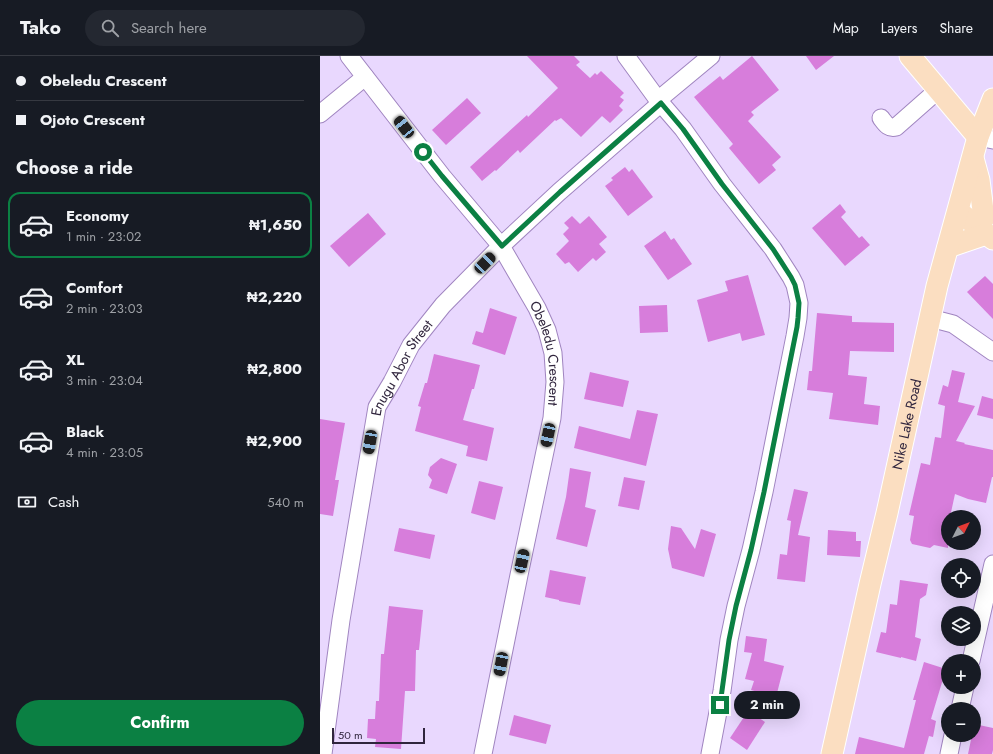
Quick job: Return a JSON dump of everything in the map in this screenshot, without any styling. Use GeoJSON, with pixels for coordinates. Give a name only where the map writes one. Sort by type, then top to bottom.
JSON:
{"type":"FeatureCollection","features":[{"type":"Feature","properties":{"kind":"main road"},"geometry":{"type":"LineString","coordinates":[[910,56],[985,143],[979,180],[989,230]]}},
{"type":"Feature","properties":{"kind":"main road","name":"Nike Lake Road"},"geometry":{"type":"LineString","coordinates":[[832,754],[930,318],[960,203],[985,143],[993,98]]}},
{"type":"Feature","properties":{"kind":"main road"},"geometry":{"type":"LineString","coordinates":[[960,203],[989,230]]}},
{"type":"Feature","properties":{"kind":"main road"},"geometry":{"type":"LineString","coordinates":[[948,247],[989,230]]}},
{"type":"Feature","properties":{"kind":"street","name":"Obeledu Crescent"},"geometry":{"type":"LineString","coordinates":[[349,56],[442,176],[502,246],[535,304],[547,330],[553,353],[555,392],[552,422],[483,754]]}},
{"type":"Feature","properties":{"kind":"street"},"geometry":{"type":"LineString","coordinates":[[626,56],[773,249],[795,285],[799,303],[795,336],[764,492],[729,640],[722,691],[710,754]]}},
{"type":"Feature","properties":{"kind":"street","name":"Enugu Abor Street"},"geometry":{"type":"LineString","coordinates":[[323,754],[341,620],[377,407],[407,352],[443,305],[502,246],[711,56]]}},
{"type":"Feature","properties":{"kind":"street"},"geometry":{"type":"LineString","coordinates":[[320,114],[365,77]]}},
{"type":"Feature","properties":{"kind":"street"},"geometry":{"type":"LineString","coordinates":[[881,118],[888,126],[892,128],[896,127],[938,90]]}},
{"type":"Feature","properties":{"kind":"street"},"geometry":{"type":"LineString","coordinates":[[930,318],[953,324],[993,352]]}},
{"type":"Feature","properties":{"kind":"street"},"geometry":{"type":"LineString","coordinates":[[973,654],[993,564]]}},
{"type":"Feature","properties":{"kind":"street"},"geometry":{"type":"LineString","coordinates":[[949,754],[952,742]]}},
{"type":"Feature","properties":{"kind":"building"},"geometry":{"type":"Polygon","coordinates":[[[527,56],[574,56],[580,62],[576,65],[590,78],[595,73],[597,75],[601,71],[624,93],[620,97],[624,100],[619,106],[623,110],[610,123],[602,116],[581,137],[561,118],[556,121],[555,120],[520,153],[518,150],[496,171],[495,170],[482,181],[470,167],[527,115],[528,117],[558,88],[527,56]]]}},
{"type":"Feature","properties":{"kind":"building"},"geometry":{"type":"Polygon","coordinates":[[[752,56],[779,90],[751,112],[754,115],[748,121],[781,157],[772,165],[776,170],[759,184],[729,148],[733,144],[694,97],[720,76],[723,80],[752,56]]]}},
{"type":"Feature","properties":{"kind":"building"},"geometry":{"type":"Polygon","coordinates":[[[806,56],[834,56],[816,70],[806,56]]]}},
{"type":"Feature","properties":{"kind":"building"},"geometry":{"type":"Polygon","coordinates":[[[467,98],[481,113],[446,145],[432,130],[467,98]]]}},
{"type":"Feature","properties":{"kind":"building"},"geometry":{"type":"Polygon","coordinates":[[[625,167],[629,172],[632,169],[653,197],[628,216],[605,186],[613,180],[611,178],[625,167]]]}},
{"type":"Feature","properties":{"kind":"building"},"geometry":{"type":"Polygon","coordinates":[[[840,204],[846,212],[841,217],[859,238],[862,236],[870,245],[845,266],[812,228],[840,204]]]}},
{"type":"Feature","properties":{"kind":"building"},"geometry":{"type":"Polygon","coordinates":[[[368,213],[386,234],[349,267],[330,246],[368,213]]]}},
{"type":"Feature","properties":{"kind":"building"},"geometry":{"type":"Polygon","coordinates":[[[572,216],[580,224],[589,216],[607,237],[599,244],[606,252],[596,261],[593,258],[578,272],[569,262],[565,264],[556,254],[569,241],[563,234],[569,228],[564,223],[572,216]]]}},
{"type":"Feature","properties":{"kind":"building"},"geometry":{"type":"Polygon","coordinates":[[[665,231],[671,240],[674,238],[692,264],[668,280],[644,246],[665,231]]]}},
{"type":"Feature","properties":{"kind":"building"},"geometry":{"type":"Polygon","coordinates":[[[748,275],[765,335],[742,341],[740,333],[708,342],[697,300],[728,291],[725,281],[748,275]]]}},
{"type":"Feature","properties":{"kind":"building"},"geometry":{"type":"Polygon","coordinates":[[[985,276],[993,284],[993,319],[967,292],[985,276]]]}},
{"type":"Feature","properties":{"kind":"building"},"geometry":{"type":"Polygon","coordinates":[[[667,305],[668,332],[640,333],[639,306],[667,305]]]}},
{"type":"Feature","properties":{"kind":"building"},"geometry":{"type":"Polygon","coordinates":[[[490,308],[517,317],[505,355],[472,344],[476,331],[483,333],[490,308]]]}},
{"type":"Feature","properties":{"kind":"building"},"geometry":{"type":"Polygon","coordinates":[[[817,313],[852,316],[852,322],[894,323],[894,352],[850,351],[848,375],[867,377],[864,404],[880,406],[878,425],[829,419],[833,393],[807,390],[809,371],[812,371],[817,313]]]}},
{"type":"Feature","properties":{"kind":"building"},"geometry":{"type":"Polygon","coordinates":[[[434,354],[480,365],[474,389],[472,389],[463,420],[494,428],[487,461],[466,456],[468,446],[415,431],[421,407],[418,406],[425,383],[427,383],[434,354]]]}},
{"type":"Feature","properties":{"kind":"building"},"geometry":{"type":"Polygon","coordinates":[[[952,370],[965,373],[958,402],[975,406],[956,441],[993,450],[993,477],[986,503],[955,494],[952,510],[941,510],[941,546],[934,545],[930,548],[912,544],[910,540],[914,516],[909,515],[921,463],[930,465],[935,437],[941,438],[945,406],[938,404],[943,385],[948,387],[952,370]]]}},
{"type":"Feature","properties":{"kind":"building"},"geometry":{"type":"Polygon","coordinates":[[[590,372],[629,381],[623,407],[584,399],[590,372]]]}},
{"type":"Feature","properties":{"kind":"building"},"geometry":{"type":"Polygon","coordinates":[[[982,396],[993,399],[993,419],[977,415],[982,396]]]}},
{"type":"Feature","properties":{"kind":"building"},"geometry":{"type":"Polygon","coordinates":[[[637,410],[658,414],[646,466],[574,448],[579,426],[630,439],[637,410]]]}},
{"type":"Feature","properties":{"kind":"building"},"geometry":{"type":"Polygon","coordinates":[[[320,419],[345,423],[335,480],[339,480],[333,516],[320,514],[320,419]]]}},
{"type":"Feature","properties":{"kind":"building"},"geometry":{"type":"Polygon","coordinates":[[[441,458],[457,464],[447,494],[429,488],[432,480],[428,475],[430,467],[441,458]]]}},
{"type":"Feature","properties":{"kind":"building"},"geometry":{"type":"Polygon","coordinates":[[[570,468],[591,472],[585,507],[596,510],[587,547],[556,539],[566,497],[570,468]]]}},
{"type":"Feature","properties":{"kind":"building"},"geometry":{"type":"Polygon","coordinates":[[[624,477],[645,481],[639,510],[618,506],[624,477]]]}},
{"type":"Feature","properties":{"kind":"building"},"geometry":{"type":"Polygon","coordinates":[[[479,481],[503,487],[495,520],[471,513],[479,481]]]}},
{"type":"Feature","properties":{"kind":"building"},"geometry":{"type":"Polygon","coordinates":[[[794,489],[808,492],[798,535],[810,537],[805,582],[777,579],[780,554],[787,555],[791,521],[787,520],[794,489]]]}},
{"type":"Feature","properties":{"kind":"building"},"geometry":{"type":"Polygon","coordinates":[[[671,526],[681,528],[695,549],[701,529],[716,534],[704,577],[672,568],[668,549],[671,526]]]}},
{"type":"Feature","properties":{"kind":"building"},"geometry":{"type":"Polygon","coordinates":[[[399,528],[435,535],[430,559],[394,551],[399,528]]]}},
{"type":"Feature","properties":{"kind":"building"},"geometry":{"type":"Polygon","coordinates":[[[828,530],[856,532],[856,541],[861,541],[860,557],[827,555],[828,530]]]}},
{"type":"Feature","properties":{"kind":"building"},"geometry":{"type":"Polygon","coordinates":[[[550,570],[586,577],[580,605],[545,597],[550,570]]]}},
{"type":"Feature","properties":{"kind":"building"},"geometry":{"type":"Polygon","coordinates":[[[900,580],[928,584],[926,595],[920,599],[915,637],[921,639],[916,661],[876,652],[881,632],[886,633],[890,604],[897,605],[900,580]]]}},
{"type":"Feature","properties":{"kind":"building"},"geometry":{"type":"Polygon","coordinates":[[[389,606],[423,610],[419,650],[416,650],[415,691],[405,691],[401,749],[375,747],[376,739],[367,738],[368,719],[375,719],[376,701],[379,701],[381,654],[384,654],[389,606]]]}},
{"type":"Feature","properties":{"kind":"building"},"geometry":{"type":"Polygon","coordinates":[[[746,636],[767,639],[764,661],[784,666],[776,697],[751,690],[754,681],[745,679],[752,653],[744,652],[746,636]]]}},
{"type":"Feature","properties":{"kind":"building"},"geometry":{"type":"Polygon","coordinates":[[[924,662],[941,667],[941,686],[931,719],[936,721],[933,737],[929,736],[924,754],[855,754],[859,737],[904,748],[916,700],[913,700],[924,662]]]}},
{"type":"Feature","properties":{"kind":"building"},"geometry":{"type":"Polygon","coordinates":[[[748,711],[765,722],[747,750],[730,738],[748,711]]]}},
{"type":"Feature","properties":{"kind":"building"},"geometry":{"type":"Polygon","coordinates":[[[514,715],[551,725],[546,744],[509,735],[514,715]]]}},
{"type":"Feature","properties":{"kind":"building"},"geometry":{"type":"Polygon","coordinates":[[[981,725],[993,728],[992,754],[968,754],[971,742],[981,742],[981,725]]]}},
{"type":"Feature","properties":{"kind":"route"},"geometry":{"type":"LineString","coordinates":[[423,152],[502,246],[560,192],[661,103],[683,129],[722,184],[773,249],[791,277],[795,285],[799,303],[797,327],[764,492],[729,640],[720,705]]}}]}
